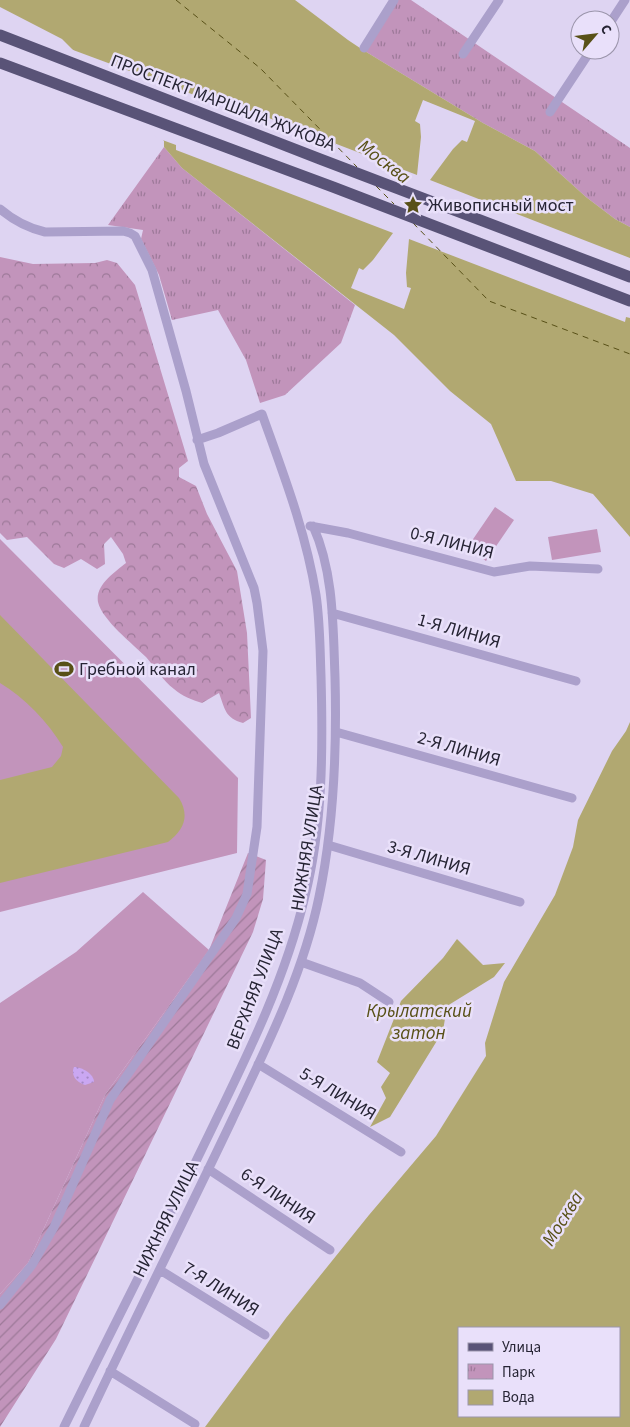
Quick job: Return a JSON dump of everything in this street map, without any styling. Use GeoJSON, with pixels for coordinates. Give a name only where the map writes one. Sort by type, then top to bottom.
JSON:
{"type":"FeatureCollection","features":[{"type":"Feature","properties":{"kind":"main road","name":"ПРОСПЕКТ МАРШАЛА ЖУКОВА"},"geometry":{"type":"LineString","coordinates":[[0,35],[310,156],[630,277]]}},
{"type":"Feature","properties":{"kind":"main road"},"geometry":{"type":"LineString","coordinates":[[0,63],[334,187],[630,301]]}},
{"type":"Feature","properties":{"kind":"street"},"geometry":{"type":"LineString","coordinates":[[364,48],[394,0]]}},
{"type":"Feature","properties":{"kind":"street"},"geometry":{"type":"LineString","coordinates":[[463,54],[499,0]]}},
{"type":"Feature","properties":{"kind":"street"},"geometry":{"type":"LineString","coordinates":[[550,112],[585,60]]}},
{"type":"Feature","properties":{"kind":"street"},"geometry":{"type":"LineString","coordinates":[[0,210],[21,224],[45,232],[123,231],[130,232],[134,236],[156,282],[204,464],[254,588],[258,603],[263,651],[257,827],[247,894],[236,918],[110,1100],[54,1227],[32,1266],[0,1305]]}},
{"type":"Feature","properties":{"kind":"street","name":"ВЕРХНЯЯ УЛИЦА"},"geometry":{"type":"LineString","coordinates":[[64,1427],[147,1263],[272,1001],[288,958],[306,894],[315,842],[323,730],[318,615],[315,592],[300,525],[262,414],[197,440]]}},
{"type":"Feature","properties":{"kind":"street","name":"0-Я ЛИНИЯ"},"geometry":{"type":"LineString","coordinates":[[300,525],[348,533],[494,572],[530,566],[598,568]]}},
{"type":"Feature","properties":{"kind":"street","name":"НИЖНЯЯ УЛИЦА"},"geometry":{"type":"LineString","coordinates":[[84,1427],[281,1014],[301,962],[319,898],[328,845],[336,732],[332,613],[320,540],[313,526]]}},
{"type":"Feature","properties":{"kind":"street","name":"1-Я ЛИНИЯ"},"geometry":{"type":"LineString","coordinates":[[332,613],[576,681]]}},
{"type":"Feature","properties":{"kind":"street","name":"2-Я ЛИНИЯ"},"geometry":{"type":"LineString","coordinates":[[336,732],[572,798]]}},
{"type":"Feature","properties":{"kind":"street","name":"3-Я ЛИНИЯ"},"geometry":{"type":"LineString","coordinates":[[328,845],[520,902]]}},
{"type":"Feature","properties":{"kind":"street"},"geometry":{"type":"LineString","coordinates":[[301,962],[360,983],[389,1002]]}},
{"type":"Feature","properties":{"kind":"street","name":"5-Я ЛИНИЯ"},"geometry":{"type":"LineString","coordinates":[[258,1064],[401,1152]]}},
{"type":"Feature","properties":{"kind":"street","name":"6-Я ЛИНИЯ"},"geometry":{"type":"LineString","coordinates":[[208,1169],[330,1250]]}},
{"type":"Feature","properties":{"kind":"street","name":"7-Я ЛИНИЯ"},"geometry":{"type":"LineString","coordinates":[[160,1270],[265,1335]]}},
{"type":"Feature","properties":{"kind":"street"},"geometry":{"type":"LineString","coordinates":[[110,1371],[195,1424]]}},
{"type":"Feature","properties":{"kind":"green space"},"geometry":{"type":"Polygon","coordinates":[[[394,0],[411,0],[630,148],[630,227],[615,219],[586,197],[535,151],[483,123],[363,50],[394,0]]]}},
{"type":"Feature","properties":{"kind":"green space"},"geometry":{"type":"Polygon","coordinates":[[[164,147],[182,168],[355,305],[341,343],[285,395],[260,403],[246,360],[218,310],[172,320],[159,275],[141,239],[143,230],[108,225],[164,147]]]}},
{"type":"Feature","properties":{"kind":"green space"},"geometry":{"type":"Polygon","coordinates":[[[0,257],[33,264],[95,263],[107,260],[117,263],[135,285],[188,461],[179,468],[179,477],[196,486],[207,514],[237,571],[247,633],[251,718],[243,723],[229,716],[219,693],[202,703],[187,698],[177,691],[166,682],[146,657],[105,616],[98,602],[100,590],[107,580],[126,563],[123,554],[111,537],[104,544],[105,564],[97,569],[81,559],[64,568],[54,564],[27,537],[7,540],[0,533],[0,257]]]}},
{"type":"Feature","properties":{"kind":"green space"},"geometry":{"type":"Polygon","coordinates":[[[495,507],[514,520],[486,561],[467,548],[495,507]]]}},
{"type":"Feature","properties":{"kind":"green space"},"geometry":{"type":"Polygon","coordinates":[[[597,529],[601,552],[552,560],[548,537],[597,529]]]}},
{"type":"Feature","properties":{"kind":"green space","name":"Гребной канал"},"geometry":{"type":"Polygon","coordinates":[[[0,539],[238,778],[237,853],[0,912],[0,539]]]}},
{"type":"Feature","properties":{"kind":"green space"},"geometry":{"type":"Polygon","coordinates":[[[248,853],[266,860],[263,899],[253,932],[56,1339],[0,1427],[0,1294],[28,1263],[105,1095],[209,950],[248,853]]]}},
{"type":"Feature","properties":{"kind":"green space"},"geometry":{"type":"Polygon","coordinates":[[[143,892],[209,950],[105,1095],[28,1263],[0,1294],[0,1003],[76,952],[143,892]]]}},
{"type":"Feature","properties":{"kind":"sand"},"geometry":{"type":"Polygon","coordinates":[[[74,1067],[87,1072],[92,1076],[94,1082],[85,1085],[80,1083],[75,1079],[74,1067]]]}},
{"type":"Feature","properties":{"kind":"water","name":"Москва"},"geometry":{"type":"Polygon","coordinates":[[[0,0],[295,0],[363,50],[483,123],[535,151],[586,197],[615,219],[630,227],[630,537],[593,494],[551,481],[516,481],[491,424],[450,391],[394,335],[182,168],[164,147],[164,141],[62,39],[0,7],[0,0]]]}},
{"type":"Feature","properties":{"kind":"water","name":"Гребной канал"},"geometry":{"type":"Polygon","coordinates":[[[0,615],[179,798],[184,811],[184,822],[178,833],[168,842],[0,883],[0,780],[52,767],[61,756],[63,747],[35,711],[0,683],[0,615]]]}},
{"type":"Feature","properties":{"kind":"water","name":"Москва"},"geometry":{"type":"Polygon","coordinates":[[[630,722],[630,1427],[205,1427],[286,1318],[436,1136],[486,1056],[485,1043],[504,982],[555,895],[573,847],[578,820],[612,751],[630,722]]]}},
{"type":"Feature","properties":{"kind":"water","name":"Крылатский затон"},"geometry":{"type":"Polygon","coordinates":[[[457,939],[483,965],[505,963],[494,977],[447,1006],[443,1031],[390,1117],[370,1127],[386,1098],[381,1087],[390,1073],[377,1062],[401,1001],[443,958],[457,939]]]}},
{"type":"Feature","properties":{"kind":"pier","name":"Живописный мост"},"geometry":{"type":"Polygon","coordinates":[[[65,47],[197,96],[199,91],[417,175],[421,137],[420,124],[415,121],[423,100],[475,121],[467,142],[462,140],[453,149],[430,180],[630,258],[630,318],[626,317],[625,322],[409,239],[406,273],[407,287],[411,288],[404,309],[351,288],[359,268],[363,270],[373,260],[393,233],[176,150],[176,145],[157,138],[65,47]]]}},
{"type":"Feature","properties":{"kind":"ferry route"},"geometry":{"type":"LineString","coordinates":[[176,0],[260,68],[357,167]]}},
{"type":"Feature","properties":{"kind":"ferry route"},"geometry":{"type":"LineString","coordinates":[[376,186],[394,204]]}},
{"type":"Feature","properties":{"kind":"ferry route"},"geometry":{"type":"LineString","coordinates":[[413,223],[489,301],[630,354]]}},
{"type":"Feature","properties":{"kind":"place","name":"Живописный мост"},"geometry":{"type":"Point","coordinates":[413,205]}},
{"type":"Feature","properties":{"kind":"place","name":"Гребной канал"},"geometry":{"type":"Point","coordinates":[64,669]}}]}
